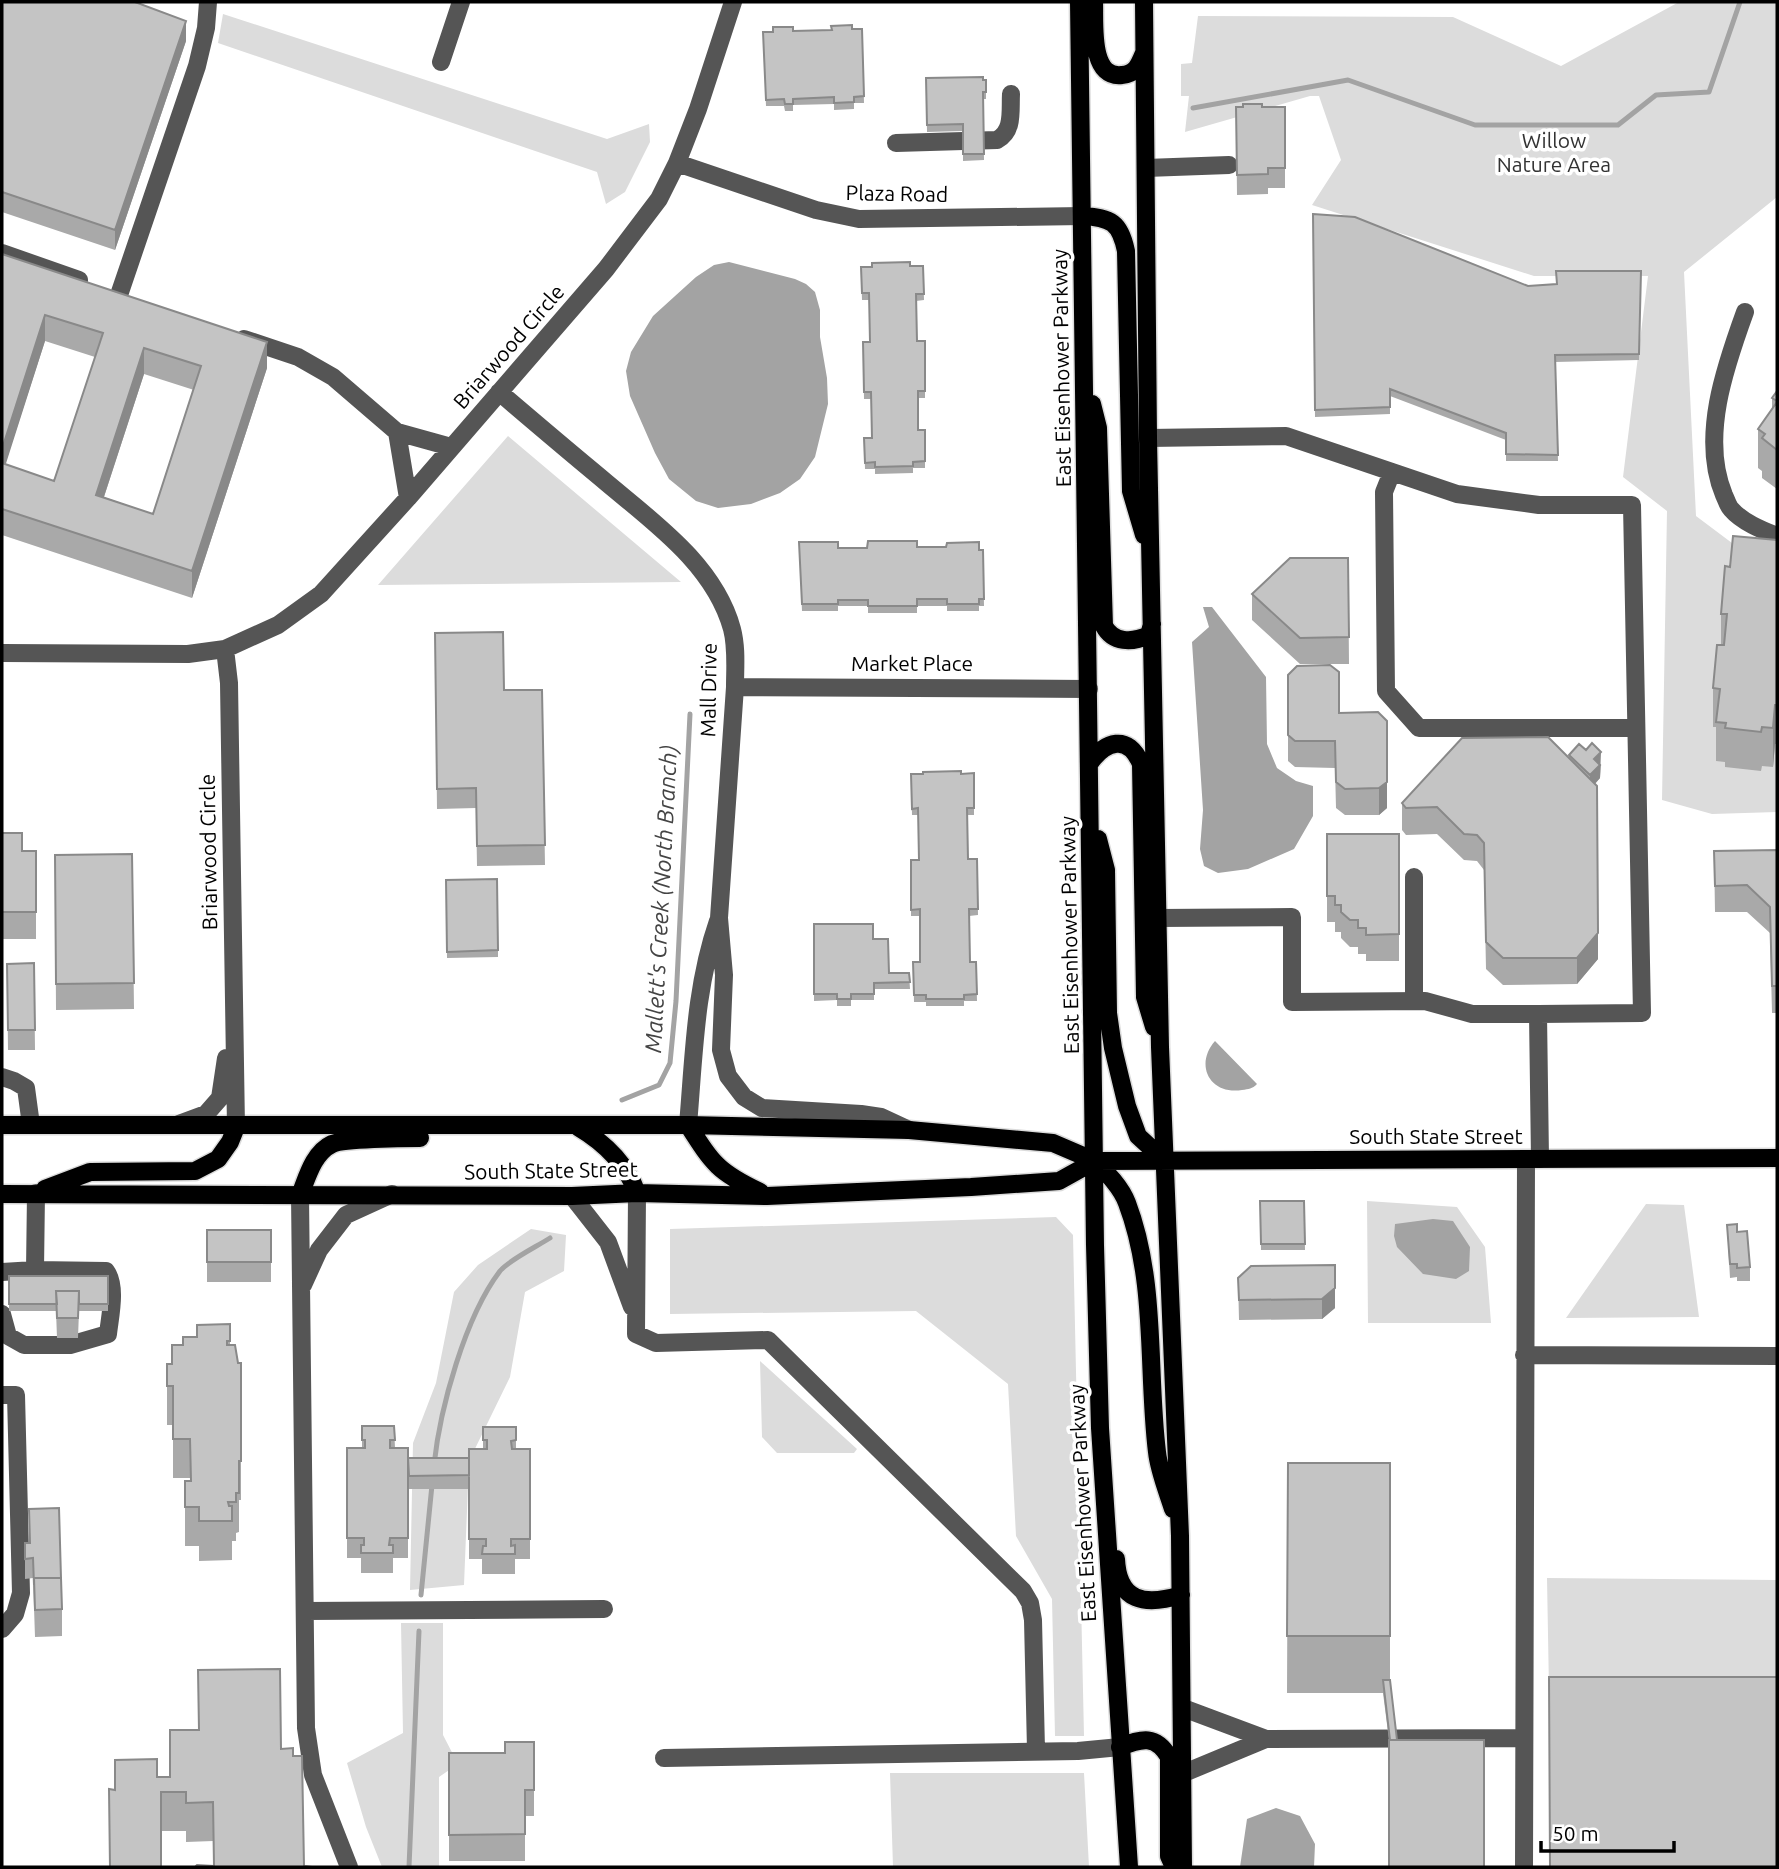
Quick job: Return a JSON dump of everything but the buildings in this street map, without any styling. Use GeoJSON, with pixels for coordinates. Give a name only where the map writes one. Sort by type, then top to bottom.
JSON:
{"type":"FeatureCollection","features":[{"type":"Feature","properties":{"kind":"main road","name":"East Eisenhower Parkway"},"geometry":{"type":"LineString","coordinates":[[1079,2],[1095,1245],[1100,1428],[1129,1867]]}},
{"type":"Feature","properties":{"kind":"main road"},"geometry":{"type":"LineString","coordinates":[[1094,2],[1096,50],[1100,63],[1108,72],[1118,76],[1128,75],[1138,68],[1145,49]]}},
{"type":"Feature","properties":{"kind":"main road"},"geometry":{"type":"LineString","coordinates":[[1144,2],[1148,438],[1160,1047],[1180,1536],[1183,1867]]}},
{"type":"Feature","properties":{"kind":"main road"},"geometry":{"type":"LineString","coordinates":[[1083,216],[1109,220],[1117,227],[1126,251],[1131,491],[1151,555]]}},
{"type":"Feature","properties":{"kind":"main road"},"geometry":{"type":"LineString","coordinates":[[1085,381],[1098,428],[1104,625],[1112,636],[1129,641],[1149,635],[1152,624]]}},
{"type":"Feature","properties":{"kind":"main road"},"geometry":{"type":"LineString","coordinates":[[1089,764],[1098,750],[1111,744],[1126,745],[1136,751],[1141,764],[1145,997],[1160,1047]]}},
{"type":"Feature","properties":{"kind":"main road"},"geometry":{"type":"LineString","coordinates":[[1091,808],[1106,870],[1108,1013],[1113,1048],[1126,1106],[1138,1136],[1164,1160]]}},
{"type":"Feature","properties":{"kind":"main road","name":"South State Street"},"geometry":{"type":"LineString","coordinates":[[2,1125],[688,1125],[909,1130],[1053,1143],[1095,1161],[1777,1158]]}},
{"type":"Feature","properties":{"kind":"main road"},"geometry":{"type":"LineString","coordinates":[[688,1125],[720,1170],[767,1196]]}},
{"type":"Feature","properties":{"kind":"main road"},"geometry":{"type":"LineString","coordinates":[[300,1195],[312,1165],[332,1144],[431,1138],[495,1126]]}},
{"type":"Feature","properties":{"kind":"main road"},"geometry":{"type":"LineString","coordinates":[[36,1193],[90,1172],[195,1171],[218,1158],[230,1142],[236,1127]]}},
{"type":"Feature","properties":{"kind":"main road"},"geometry":{"type":"LineString","coordinates":[[577,1127],[614,1154],[633,1181],[637,1193]]}},
{"type":"Feature","properties":{"kind":"main road"},"geometry":{"type":"LineString","coordinates":[[1095,1161],[1113,1180],[1127,1201],[1142,1258],[1149,1315],[1157,1455],[1180,1536]]}},
{"type":"Feature","properties":{"kind":"main road","name":"South State Street"},"geometry":{"type":"LineString","coordinates":[[2,1194],[572,1196],[637,1193],[767,1196],[1059,1181],[1095,1161]]}},
{"type":"Feature","properties":{"kind":"main road"},"geometry":{"type":"LineString","coordinates":[[1095,1245],[1107,1325],[1116,1564],[1124,1589],[1136,1599],[1150,1601],[1181,1595]]}},
{"type":"Feature","properties":{"kind":"main road"},"geometry":{"type":"LineString","coordinates":[[1120,1747],[1146,1740],[1157,1742],[1169,1758],[1169,1856],[1174,1867]]}},
{"type":"Feature","properties":{"kind":"street"},"geometry":{"type":"LineString","coordinates":[[2,253],[113,293],[197,66],[206,28],[208,2]]}},
{"type":"Feature","properties":{"kind":"street"},"geometry":{"type":"LineString","coordinates":[[441,62],[461,2]]}},
{"type":"Feature","properties":{"kind":"street","name":"Briarwood Circle"},"geometry":{"type":"LineString","coordinates":[[2,653],[188,654],[225,649],[278,625],[321,594],[607,269],[659,199],[677,163],[729,3]]}},
{"type":"Feature","properties":{"kind":"street"},"geometry":{"type":"LineString","coordinates":[[896,143],[998,140],[1005,136],[1009,128],[1011,94]]}},
{"type":"Feature","properties":{"kind":"street","name":"Plaza Road"},"geometry":{"type":"LineString","coordinates":[[677,163],[816,210],[859,219],[1083,216]]}},
{"type":"Feature","properties":{"kind":"street"},"geometry":{"type":"LineString","coordinates":[[1146,168],[1229,165]]}},
{"type":"Feature","properties":{"kind":"street"},"geometry":{"type":"LineString","coordinates":[[1745,312],[1731,352],[1714,426],[1716,476],[1730,509],[1753,526],[1777,536]]}},
{"type":"Feature","properties":{"kind":"street"},"geometry":{"type":"LineString","coordinates":[[234,335],[298,358],[333,377],[397,432],[451,447]]}},
{"type":"Feature","properties":{"kind":"street","name":"Mall Drive"},"geometry":{"type":"LineString","coordinates":[[499,392],[666,533],[701,569],[719,598],[732,628],[735,687],[719,918],[724,975],[721,1050],[734,1087],[753,1105],[762,1108],[861,1114],[881,1117],[909,1130]]}},
{"type":"Feature","properties":{"kind":"street"},"geometry":{"type":"LineString","coordinates":[[397,432],[408,498]]}},
{"type":"Feature","properties":{"kind":"street"},"geometry":{"type":"LineString","coordinates":[[1148,438],[1286,436],[1457,494],[1533,505],[1632,505],[1642,1013],[1472,1014],[1425,1001],[1292,1002],[1292,917],[1158,918]]}},
{"type":"Feature","properties":{"kind":"street"},"geometry":{"type":"LineString","coordinates":[[1392,472],[1384,492],[1386,691],[1419,728],[1636,728]]}},
{"type":"Feature","properties":{"kind":"street","name":"Briarwood Circle"},"geometry":{"type":"LineString","coordinates":[[225,649],[229,683],[234,1013]]}},
{"type":"Feature","properties":{"kind":"street","name":"Market Place"},"geometry":{"type":"LineString","coordinates":[[735,687],[1089,688]]}},
{"type":"Feature","properties":{"kind":"street"},"geometry":{"type":"LineString","coordinates":[[1414,877],[1414,1001]]}},
{"type":"Feature","properties":{"kind":"street","name":"Mall Drive"},"geometry":{"type":"LineString","coordinates":[[688,1125],[699,994],[706,956],[719,918]]}},
{"type":"Feature","properties":{"kind":"street"},"geometry":{"type":"LineString","coordinates":[[177,1125],[206,1114],[220,1098],[234,1013]]}},
{"type":"Feature","properties":{"kind":"street"},"geometry":{"type":"LineString","coordinates":[[234,1013],[236,1127]]}},
{"type":"Feature","properties":{"kind":"street"},"geometry":{"type":"LineString","coordinates":[[1524,1867],[1524,1354],[1538,1014]]}},
{"type":"Feature","properties":{"kind":"street"},"geometry":{"type":"LineString","coordinates":[[2,1077],[26,1088],[31,1125]]}},
{"type":"Feature","properties":{"kind":"street"},"geometry":{"type":"LineString","coordinates":[[35,1270],[36,1193]]}},
{"type":"Feature","properties":{"kind":"street"},"geometry":{"type":"LineString","coordinates":[[637,1193],[636,1335],[656,1343],[768,1340],[1023,1591],[1030,1603],[1033,1620],[1036,1750]]}},
{"type":"Feature","properties":{"kind":"street"},"geometry":{"type":"LineString","coordinates":[[300,1292],[320,1250],[346,1215],[392,1194]]}},
{"type":"Feature","properties":{"kind":"street"},"geometry":{"type":"LineString","coordinates":[[300,1195],[306,1728],[313,1775],[349,1867]]}},
{"type":"Feature","properties":{"kind":"street"},"geometry":{"type":"LineString","coordinates":[[572,1196],[608,1242],[636,1320]]}},
{"type":"Feature","properties":{"kind":"street"},"geometry":{"type":"LineString","coordinates":[[2,1272],[106,1271],[110,1276],[111,1299],[108,1334],[70,1345],[24,1345],[8,1336],[2,1314]]}},
{"type":"Feature","properties":{"kind":"street"},"geometry":{"type":"LineString","coordinates":[[1524,1354],[1777,1356]]}},
{"type":"Feature","properties":{"kind":"street"},"geometry":{"type":"LineString","coordinates":[[2,1629],[15,1614],[21,1593],[9,1395]]}},
{"type":"Feature","properties":{"kind":"street"},"geometry":{"type":"LineString","coordinates":[[305,1611],[604,1609]]}},
{"type":"Feature","properties":{"kind":"street"},"geometry":{"type":"LineString","coordinates":[[1183,1708],[1266,1739],[1524,1738]]}},
{"type":"Feature","properties":{"kind":"street"},"geometry":{"type":"LineString","coordinates":[[1184,1773],[1266,1739]]}},
{"type":"Feature","properties":{"kind":"street"},"geometry":{"type":"LineString","coordinates":[[664,1758],[1078,1751],[1120,1747]]}},
{"type":"Feature","properties":{"kind":"green space","name":"Willow Nature Area"},"geometry":{"type":"Polygon","coordinates":[[[1679,2],[1777,2],[1777,197],[1684,272],[1696,516],[1752,558],[1777,592],[1777,812],[1712,814],[1662,800],[1667,511],[1623,477],[1648,276],[1534,276],[1312,205],[1341,160],[1319,96],[1310,96],[1185,132],[1189,96],[1181,96],[1181,64],[1192,63],[1198,16],[1453,17],[1561,66],[1679,2]]]}},
{"type":"Feature","properties":{"kind":"green space"},"geometry":{"type":"Polygon","coordinates":[[[223,14],[607,139],[649,124],[650,142],[625,192],[606,204],[597,172],[218,43],[223,14]]]}},
{"type":"Feature","properties":{"kind":"green space"},"geometry":{"type":"Polygon","coordinates":[[[508,436],[681,582],[378,585],[508,436]]]}},
{"type":"Feature","properties":{"kind":"green space"},"geometry":{"type":"Polygon","coordinates":[[[1367,1201],[1457,1207],[1485,1247],[1491,1323],[1368,1323],[1367,1201]]]}},
{"type":"Feature","properties":{"kind":"green space"},"geometry":{"type":"Polygon","coordinates":[[[1646,1204],[1684,1205],[1699,1317],[1566,1318],[1646,1204]]]}},
{"type":"Feature","properties":{"kind":"green space"},"geometry":{"type":"Polygon","coordinates":[[[1056,1217],[1073,1235],[1084,1736],[1055,1736],[1052,1599],[1016,1536],[1008,1384],[916,1311],[670,1314],[670,1229],[1056,1217]]]}},
{"type":"Feature","properties":{"kind":"green space"},"geometry":{"type":"Polygon","coordinates":[[[531,1229],[566,1235],[564,1271],[525,1292],[510,1377],[469,1461],[464,1585],[410,1590],[413,1443],[436,1383],[454,1292],[478,1265],[531,1229]]]}},
{"type":"Feature","properties":{"kind":"green space"},"geometry":{"type":"Polygon","coordinates":[[[760,1361],[857,1449],[854,1453],[777,1453],[762,1437],[760,1361]]]}},
{"type":"Feature","properties":{"kind":"green space"},"geometry":{"type":"Polygon","coordinates":[[[1547,1578],[1777,1580],[1777,1690],[1549,1691],[1547,1578]]]}},
{"type":"Feature","properties":{"kind":"green space"},"geometry":{"type":"Polygon","coordinates":[[[401,1623],[443,1623],[443,1735],[458,1764],[439,1777],[439,1867],[382,1867],[366,1827],[347,1763],[403,1733],[401,1623]]]}},
{"type":"Feature","properties":{"kind":"green space"},"geometry":{"type":"Polygon","coordinates":[[[890,1773],[1084,1773],[1089,1867],[893,1867],[890,1773]]]}},
{"type":"Feature","properties":{"kind":"shaded area"},"geometry":{"type":"Polygon","coordinates":[[[729,262],[795,279],[815,292],[820,310],[820,337],[828,404],[815,457],[800,479],[780,493],[751,504],[718,508],[696,501],[669,479],[630,396],[626,371],[631,352],[653,316],[696,277],[714,265],[729,262]]]}},
{"type":"Feature","properties":{"kind":"shaded area"},"geometry":{"type":"Polygon","coordinates":[[[1203,607],[1212,607],[1266,677],[1267,744],[1277,768],[1296,781],[1313,786],[1313,816],[1294,849],[1248,869],[1218,873],[1204,866],[1200,849],[1203,810],[1192,642],[1209,627],[1203,607]]]}},
{"type":"Feature","properties":{"kind":"shaded area"},"geometry":{"type":"Polygon","coordinates":[[[1215,1041],[1257,1084],[1254,1087],[1231,1090],[1214,1083],[1206,1068],[1206,1059],[1215,1041]]]}},
{"type":"Feature","properties":{"kind":"shaded area"},"geometry":{"type":"Polygon","coordinates":[[[1433,1219],[1453,1221],[1470,1247],[1469,1271],[1456,1279],[1423,1274],[1397,1247],[1395,1224],[1433,1219]]]}},
{"type":"Feature","properties":{"kind":"shaded area"},"geometry":{"type":"Polygon","coordinates":[[[1276,1808],[1300,1816],[1315,1844],[1314,1867],[1240,1867],[1247,1819],[1276,1808]]]}},
{"type":"Feature","properties":{"kind":"waterway","name":"Mallett's Creek (North Branch)"},"geometry":{"type":"LineString","coordinates":[[1193,108],[1348,80],[1475,125],[1618,125],[1656,95],[1709,92],[1740,2]]}},
{"type":"Feature","properties":{"kind":"waterway","name":"Mallett's Creek (North Branch)"},"geometry":{"type":"LineString","coordinates":[[622,1100],[659,1085],[670,1063],[676,1001],[690,714]]}},
{"type":"Feature","properties":{"kind":"waterway","name":"Mallett's Creek (North Branch)"},"geometry":{"type":"LineString","coordinates":[[434,1465],[442,1417],[456,1364],[487,1290],[504,1267],[550,1238]]}},
{"type":"Feature","properties":{"kind":"waterway","name":"Mallett's Creek (North Branch)"},"geometry":{"type":"LineString","coordinates":[[421,1595],[432,1485]]}},
{"type":"Feature","properties":{"kind":"waterway","name":"Mallett's Creek (North Branch)"},"geometry":{"type":"LineString","coordinates":[[409,1867],[419,1631]]}}]}
